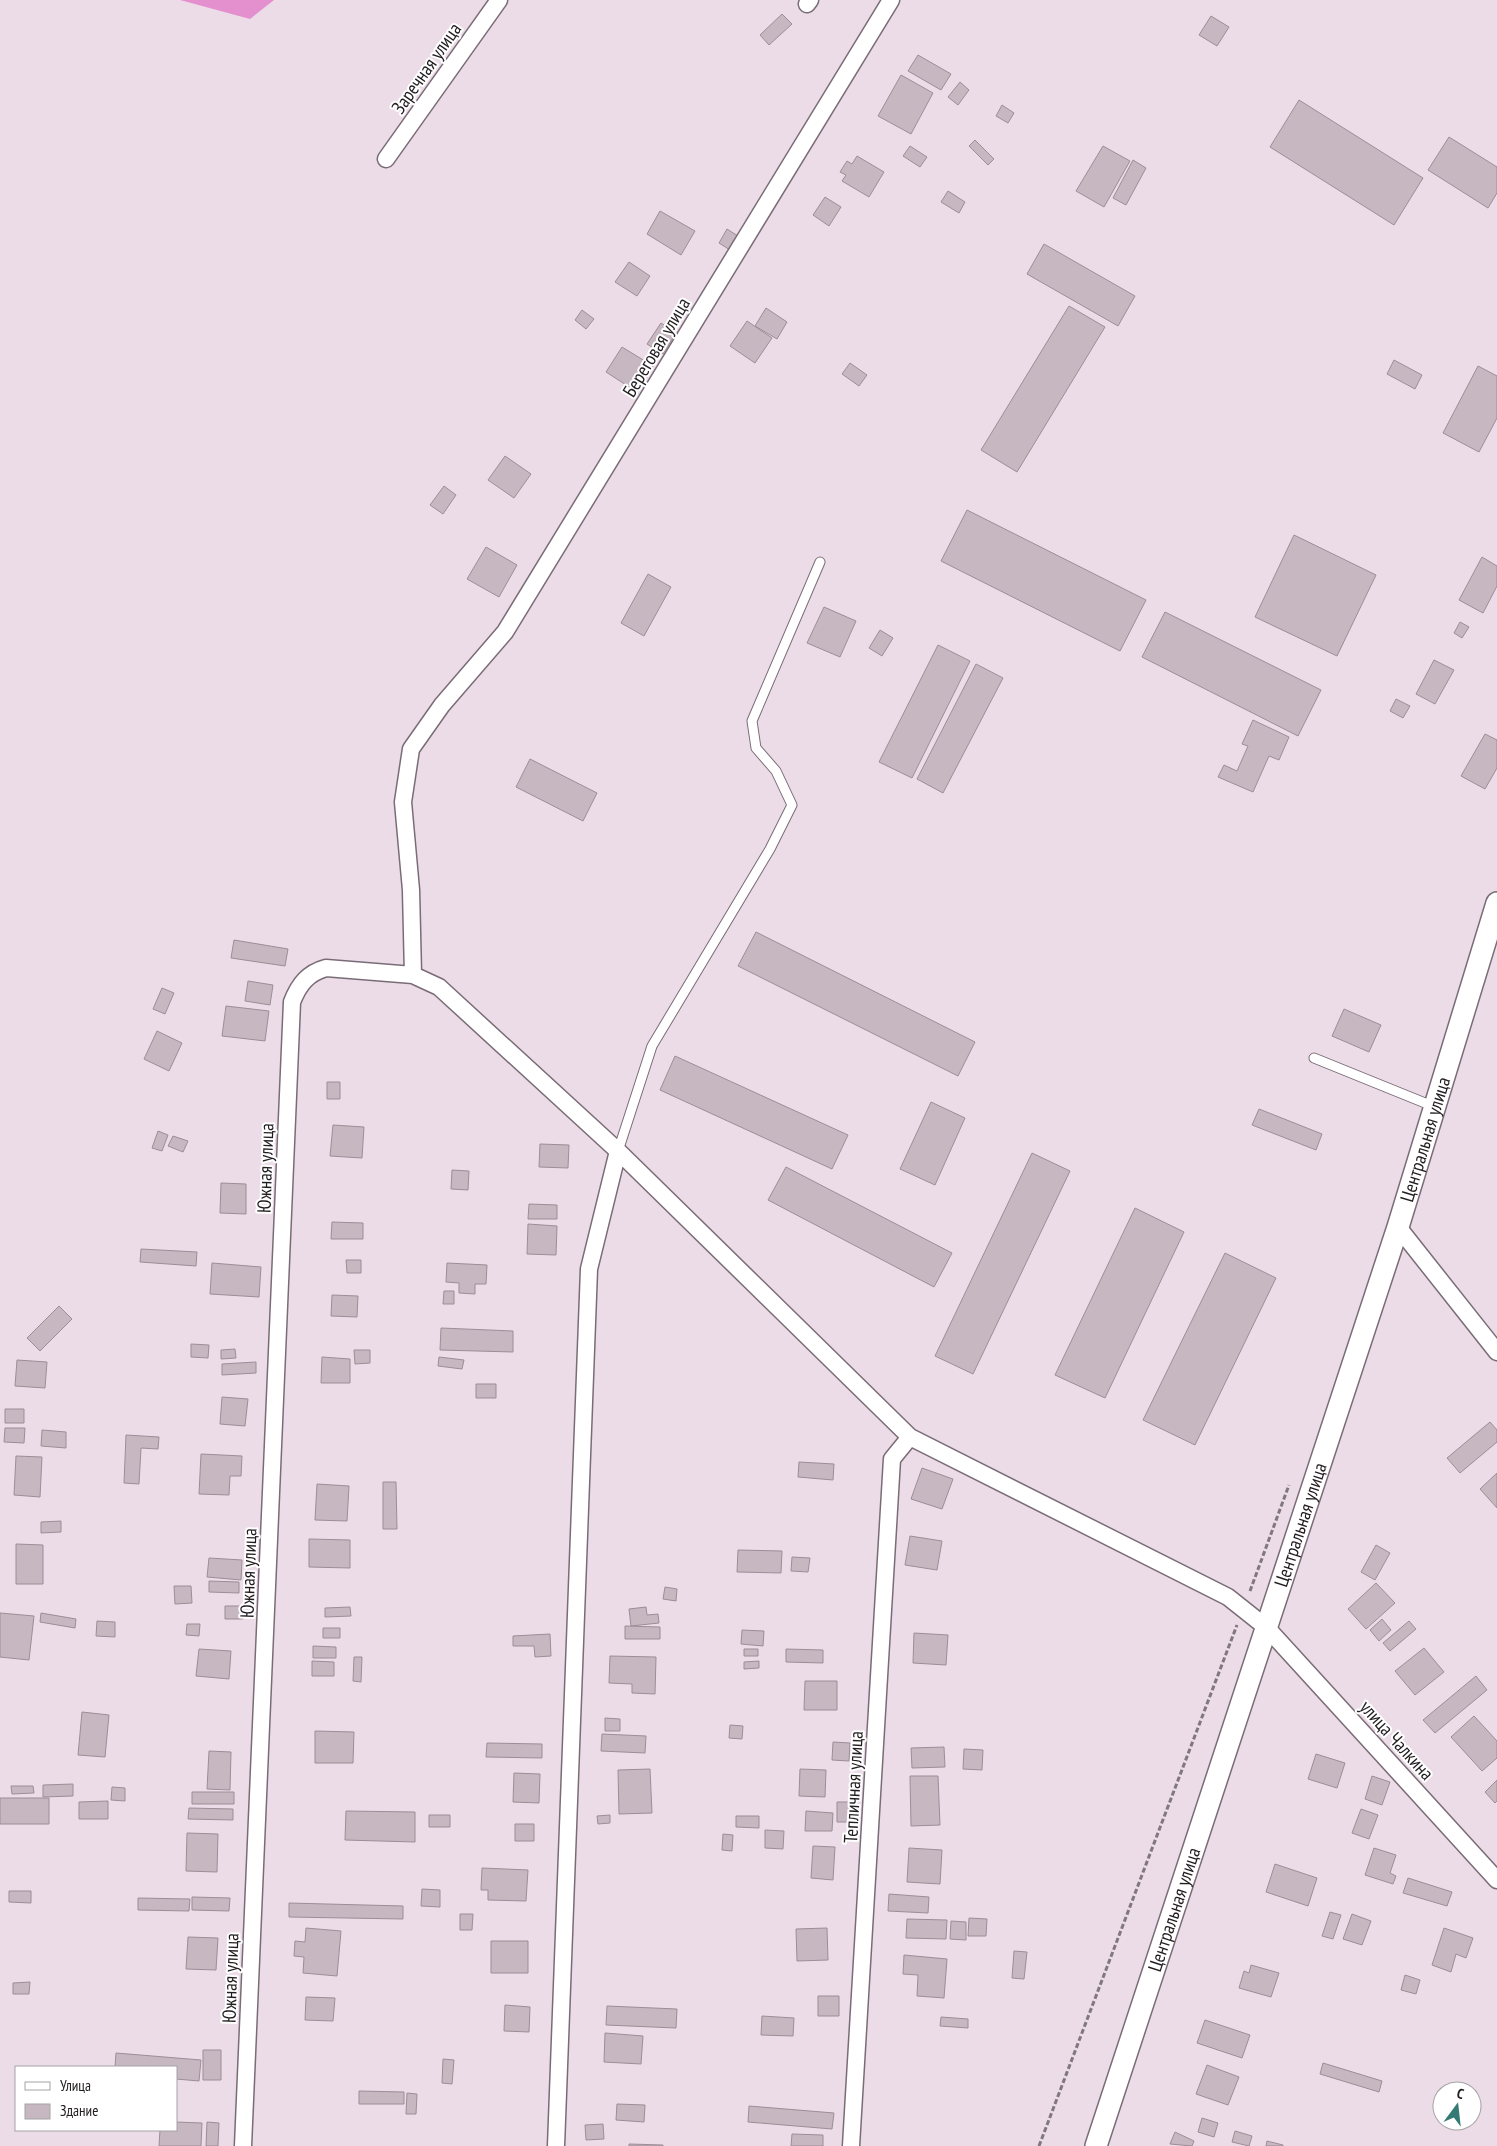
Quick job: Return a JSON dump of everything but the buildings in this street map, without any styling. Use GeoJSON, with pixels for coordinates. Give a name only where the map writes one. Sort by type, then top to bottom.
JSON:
{"type":"FeatureCollection","features":[{"type":"Feature","properties":{"kind":"street","name":"Заречная улица"},"geometry":{"type":"LineString","coordinates":[[386,159],[499,0]]}},
{"type":"Feature","properties":{"kind":"street","name":"Береговая улица"},"geometry":{"type":"LineString","coordinates":[[413,975],[412,890],[403,802],[411,749],[442,706],[505,632],[891,0]]}},
{"type":"Feature","properties":{"kind":"street","name":"Центральная улица"},"geometry":{"type":"LineString","coordinates":[[1096,2146],[1398,1227],[1497,903]]}},
{"type":"Feature","properties":{"kind":"street","name":"Южная улица"},"geometry":{"type":"LineString","coordinates":[[243,2146],[292,1002],[298,988],[308,976],[317,970],[326,968],[413,975]]}},
{"type":"Feature","properties":{"kind":"street","name":"улица Чалкина"},"geometry":{"type":"LineString","coordinates":[[413,975],[438,987],[618,1151],[910,1437],[1228,1597],[1267,1628],[1497,1880]]}},
{"type":"Feature","properties":{"kind":"street"},"geometry":{"type":"LineString","coordinates":[[556,2146],[589,1269],[618,1151]]}},
{"type":"Feature","properties":{"kind":"street"},"geometry":{"type":"LineString","coordinates":[[1398,1227],[1497,1352]]}},
{"type":"Feature","properties":{"kind":"street","name":"Тепличная улица"},"geometry":{"type":"LineString","coordinates":[[852,2146],[892,1458],[910,1437]]}},
{"type":"Feature","properties":{"kind":"lane"},"geometry":{"type":"LineString","coordinates":[[618,1151],[652,1046],[770,849],[792,805],[776,771],[756,748],[752,721],[820,562]]}},
{"type":"Feature","properties":{"kind":"lane"},"geometry":{"type":"LineString","coordinates":[[1314,1058],[1435,1107]]}},
{"type":"Feature","properties":{"kind":"shaded area"},"geometry":{"type":"Polygon","coordinates":[[[180,0],[274,0],[250,19],[180,0]]]}}]}
